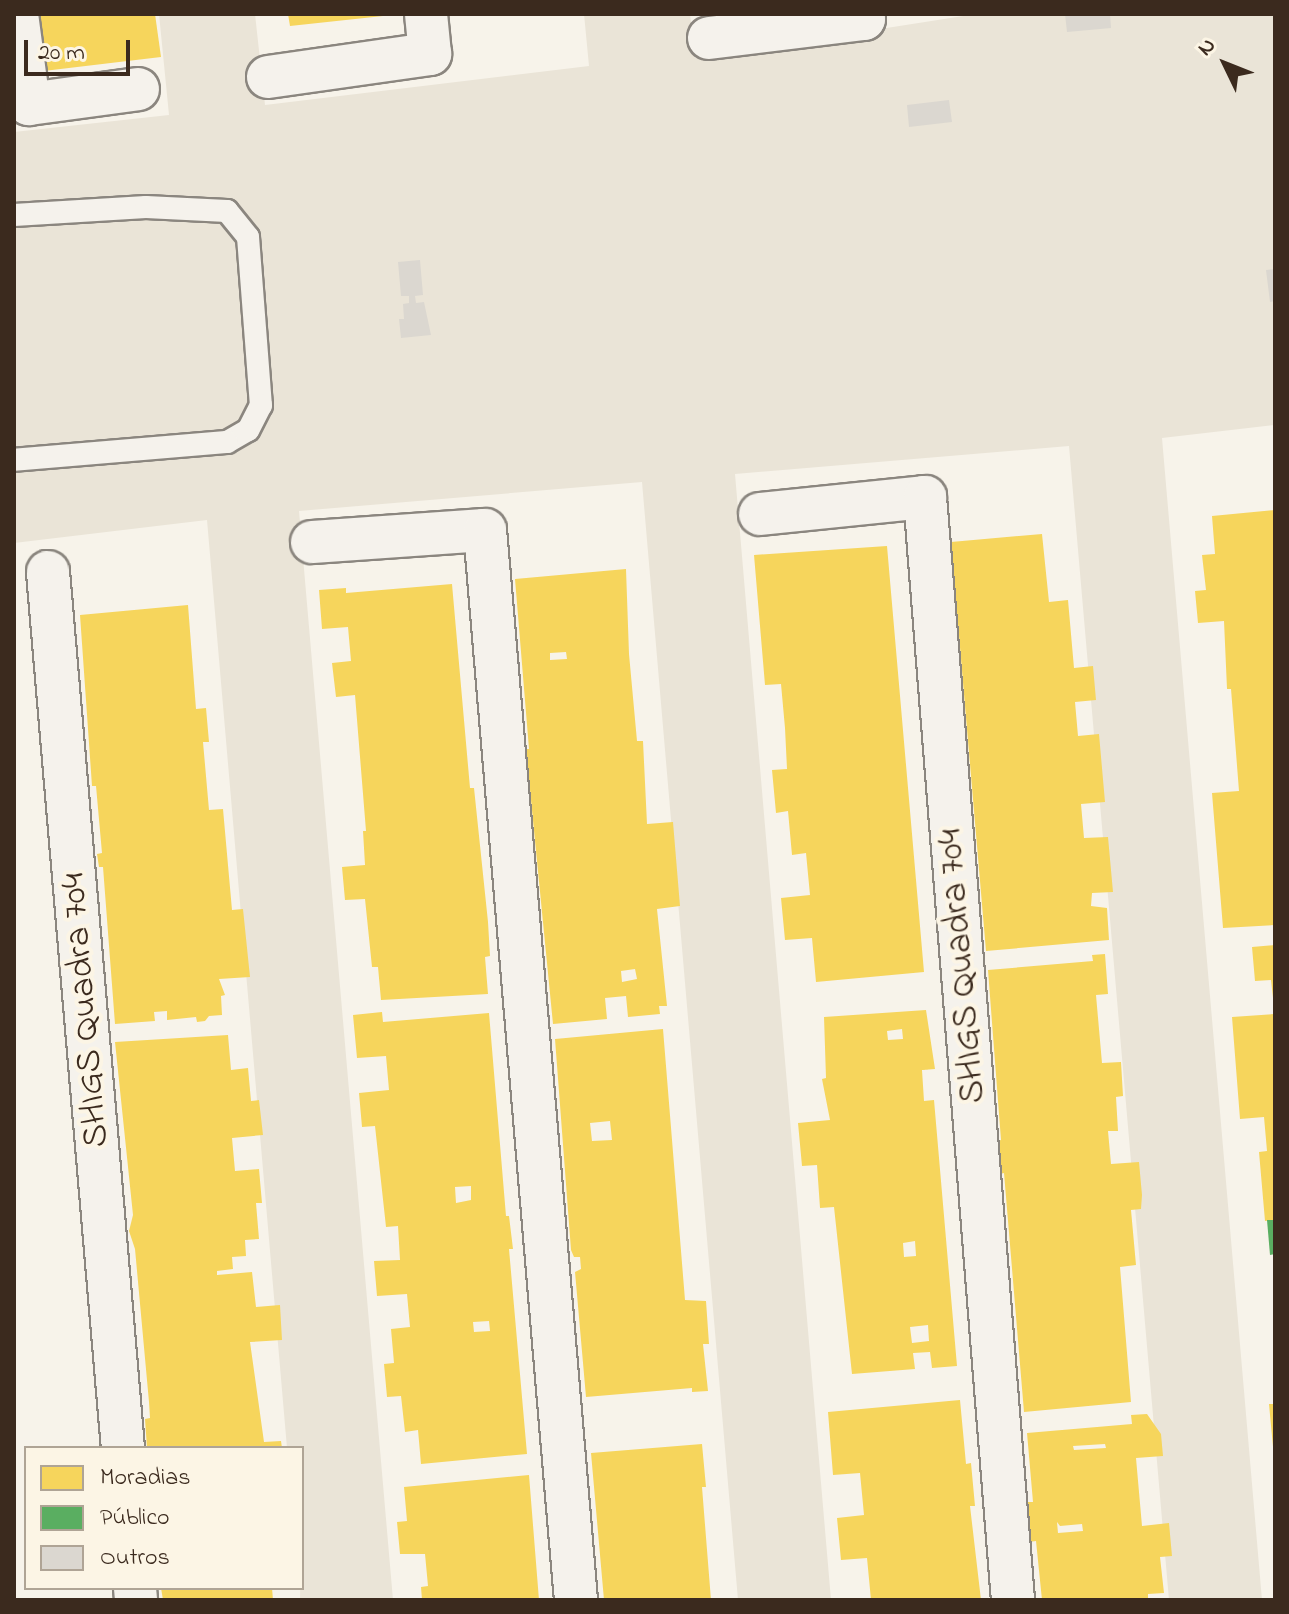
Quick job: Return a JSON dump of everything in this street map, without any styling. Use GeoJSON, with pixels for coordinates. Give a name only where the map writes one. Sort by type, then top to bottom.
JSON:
{"type":"FeatureCollection","features":[{"type":"Feature","properties":{"kind":"street"},"geometry":{"type":"LineString","coordinates":[[17,14],[29,104],[138,89]]}},
{"type":"Feature","properties":{"kind":"street"},"geometry":{"type":"LineString","coordinates":[[268,77],[430,54],[426,14]]}},
{"type":"Feature","properties":{"kind":"street"},"geometry":{"type":"LineString","coordinates":[[709,38],[864,19],[863,14]]}},
{"type":"Feature","properties":{"kind":"street","name":"SHIGS Quadra 704"},"geometry":{"type":"LineString","coordinates":[[760,514],[925,497],[1013,1600]]}},
{"type":"Feature","properties":{"kind":"street"},"geometry":{"type":"LineString","coordinates":[[312,542],[485,530],[576,1600]]}},
{"type":"Feature","properties":{"kind":"street","name":"SHIGS Quadra 704"},"geometry":{"type":"LineString","coordinates":[[48,572],[123,1446]]}},
{"type":"Feature","properties":{"kind":"lane"},"geometry":{"type":"LineString","coordinates":[[14,215],[146,207],[227,211],[248,237],[261,405],[248,430],[227,442],[14,460]]}},
{"type":"Feature","properties":{"kind":"shaded area"},"geometry":{"type":"Polygon","coordinates":[[[159,14],[255,14],[265,105],[589,66],[584,14],[690,14],[695,58],[976,14],[1275,14],[1275,425],[1162,438],[1262,1600],[1169,1600],[1069,446],[735,474],[831,1600],[738,1600],[642,482],[299,511],[393,1600],[300,1600],[300,1590],[304,1590],[304,1446],[287,1446],[207,520],[14,543],[14,132],[169,115],[159,14]]]}},
{"type":"Feature","properties":{"kind":"building: Moradias"},"geometry":{"type":"Polygon","coordinates":[[[14,14],[155,14],[161,57],[27,73],[14,14]]]}},
{"type":"Feature","properties":{"kind":"building: Moradias"},"geometry":{"type":"Polygon","coordinates":[[[288,14],[383,14],[383,16],[290,26],[288,14]]]}},
{"type":"Feature","properties":{"kind":"building: Moradias"},"geometry":{"type":"Polygon","coordinates":[[[1275,510],[1275,925],[1223,928],[1212,793],[1239,791],[1231,689],[1227,689],[1224,621],[1198,623],[1195,591],[1206,590],[1202,555],[1215,554],[1212,516],[1275,510]]]}},
{"type":"Feature","properties":{"kind":"building: Moradias"},"geometry":{"type":"Polygon","coordinates":[[[1042,534],[1049,602],[1068,600],[1074,668],[1093,666],[1096,700],[1075,702],[1078,736],[1099,734],[1105,802],[1081,804],[1084,838],[1108,837],[1113,892],[1092,893],[1091,906],[1107,908],[1109,940],[986,951],[951,542],[1042,534]]]}},
{"type":"Feature","properties":{"kind":"building: Moradias"},"geometry":{"type":"Polygon","coordinates":[[[887,546],[924,972],[816,982],[812,938],[785,940],[781,898],[810,895],[806,853],[792,855],[788,811],[776,813],[772,770],[787,769],[785,728],[781,684],[765,685],[754,555],[887,546]]]}},
{"type":"Feature","properties":{"kind":"building: Moradias"},"geometry":{"type":"Polygon","coordinates":[[[626,569],[629,654],[637,741],[643,741],[647,824],[673,822],[680,906],[657,909],[667,1006],[659,1006],[660,1014],[628,1017],[626,996],[605,998],[607,1019],[553,1024],[526,749],[529,749],[515,579],[626,569]],[[566,652],[550,653],[550,660],[567,659],[566,652]],[[635,969],[621,971],[622,982],[637,979],[635,969]]]}},
{"type":"Feature","properties":{"kind":"building: Moradias"},"geometry":{"type":"Polygon","coordinates":[[[452,584],[470,788],[474,788],[488,922],[490,956],[485,957],[488,994],[381,1000],[378,967],[372,967],[365,899],[345,900],[342,867],[365,865],[363,831],[366,831],[355,695],[336,697],[332,663],[351,661],[348,627],[322,629],[319,590],[346,588],[346,593],[452,584]]]}},
{"type":"Feature","properties":{"kind":"building: Moradias"},"geometry":{"type":"Polygon","coordinates":[[[188,605],[196,709],[206,708],[209,742],[203,742],[209,810],[223,809],[232,910],[243,909],[250,977],[219,979],[225,995],[221,996],[222,1015],[209,1016],[205,1021],[197,1022],[196,1017],[167,1020],[167,1011],[154,1012],[155,1021],[115,1024],[103,867],[99,867],[97,854],[102,853],[96,786],[92,786],[80,615],[188,605]]]}},
{"type":"Feature","properties":{"kind":"building: Moradias"},"geometry":{"type":"Polygon","coordinates":[[[1275,945],[1273,998],[1271,980],[1255,981],[1252,947],[1275,945]]]}},
{"type":"Feature","properties":{"kind":"building: Moradias"},"geometry":{"type":"Polygon","coordinates":[[[1105,954],[1108,994],[1096,995],[1102,1063],[1121,1062],[1123,1096],[1116,1097],[1118,1131],[1108,1131],[1111,1164],[1139,1162],[1142,1195],[1141,1209],[1131,1210],[1136,1265],[1120,1267],[1131,1402],[1024,1412],[1004,1173],[1000,1174],[997,1141],[1001,1140],[988,970],[1093,961],[1092,955],[1105,954]]]}},
{"type":"Feature","properties":{"kind":"building: Moradias"},"geometry":{"type":"Polygon","coordinates":[[[926,1010],[935,1069],[922,1070],[924,1101],[934,1100],[957,1366],[932,1368],[930,1352],[913,1353],[915,1369],[852,1374],[834,1207],[820,1208],[817,1165],[802,1166],[798,1123],[830,1120],[822,1079],[826,1078],[824,1017],[926,1010]],[[902,1029],[887,1031],[888,1040],[903,1039],[902,1029]],[[915,1241],[903,1243],[904,1257],[916,1256],[915,1241]],[[928,1325],[910,1327],[912,1343],[929,1341],[928,1325]]]}},
{"type":"Feature","properties":{"kind":"building: Moradias"},"geometry":{"type":"Polygon","coordinates":[[[382,1012],[383,1022],[489,1013],[506,1216],[509,1216],[513,1249],[509,1249],[527,1454],[421,1464],[418,1430],[405,1432],[401,1396],[387,1397],[384,1364],[394,1363],[391,1329],[410,1327],[407,1294],[377,1296],[374,1261],[400,1260],[398,1226],[386,1227],[375,1126],[362,1127],[359,1093],[389,1090],[386,1056],[357,1058],[353,1015],[382,1012]],[[471,1186],[455,1187],[456,1203],[471,1200],[471,1186]],[[489,1321],[473,1322],[474,1332],[490,1331],[489,1321]]]}},
{"type":"Feature","properties":{"kind":"building: Moradias"},"geometry":{"type":"Polygon","coordinates":[[[1275,1014],[1275,1220],[1265,1221],[1259,1152],[1267,1151],[1264,1117],[1240,1119],[1232,1017],[1275,1014]]]}},
{"type":"Feature","properties":{"kind":"building: Moradias"},"geometry":{"type":"Polygon","coordinates":[[[663,1029],[685,1300],[706,1301],[709,1344],[703,1344],[708,1391],[692,1392],[692,1388],[586,1397],[575,1272],[581,1269],[580,1257],[574,1257],[571,1250],[555,1039],[663,1029]],[[610,1121],[590,1123],[592,1141],[612,1140],[610,1121]]]}},
{"type":"Feature","properties":{"kind":"building: Moradias"},"geometry":{"type":"Polygon","coordinates":[[[228,1035],[231,1070],[248,1068],[251,1101],[259,1100],[263,1135],[232,1138],[235,1171],[259,1169],[262,1203],[256,1203],[259,1239],[245,1240],[246,1256],[232,1257],[233,1269],[217,1271],[217,1275],[252,1272],[256,1307],[280,1305],[282,1340],[250,1342],[264,1442],[281,1441],[282,1446],[147,1446],[145,1419],[150,1418],[149,1402],[135,1249],[129,1231],[133,1215],[115,1042],[228,1035]]]}},
{"type":"Feature","properties":{"kind":"building: Moradias"},"geometry":{"type":"Polygon","coordinates":[[[960,1400],[966,1464],[971,1463],[975,1506],[970,1506],[981,1600],[871,1600],[867,1558],[841,1560],[837,1518],[864,1515],[860,1473],[833,1475],[828,1412],[960,1400]]]}},
{"type":"Feature","properties":{"kind":"building: Moradias"},"geometry":{"type":"Polygon","coordinates":[[[1269,1404],[1275,1404],[1275,1447],[1273,1447],[1269,1404]]]}},
{"type":"Feature","properties":{"kind":"building: Moradias"},"geometry":{"type":"Polygon","coordinates":[[[1147,1414],[1161,1434],[1163,1456],[1136,1458],[1142,1526],[1169,1523],[1172,1556],[1160,1557],[1164,1593],[1148,1594],[1148,1600],[1042,1600],[1036,1541],[1029,1542],[1024,1502],[1033,1502],[1027,1433],[1132,1424],[1131,1415],[1147,1414]],[[1105,1444],[1073,1446],[1074,1450],[1106,1448],[1105,1444]],[[1057,1522],[1058,1533],[1083,1531],[1082,1524],[1060,1526],[1057,1522]]]}},
{"type":"Feature","properties":{"kind":"building: Moradias"},"geometry":{"type":"Polygon","coordinates":[[[702,1444],[706,1487],[702,1487],[711,1600],[604,1600],[591,1453],[702,1444]]]}},
{"type":"Feature","properties":{"kind":"building: Moradias"},"geometry":{"type":"Polygon","coordinates":[[[529,1475],[539,1600],[422,1600],[421,1587],[428,1586],[425,1554],[400,1554],[397,1522],[407,1521],[404,1487],[529,1475]]]}},
{"type":"Feature","properties":{"kind":"building: Moradias"},"geometry":{"type":"Polygon","coordinates":[[[161,1590],[272,1590],[273,1600],[163,1600],[161,1590]]]}},
{"type":"Feature","properties":{"kind":"building: Público"},"geometry":{"type":"Polygon","coordinates":[[[1267,1220],[1275,1220],[1275,1254],[1270,1255],[1267,1220]]]}},
{"type":"Feature","properties":{"kind":"building: Outros"},"geometry":{"type":"Polygon","coordinates":[[[1065,14],[1110,14],[1111,28],[1067,32],[1065,14]]]}},
{"type":"Feature","properties":{"kind":"building: Outros"},"geometry":{"type":"Polygon","coordinates":[[[949,100],[952,122],[909,127],[907,105],[949,100]]]}},
{"type":"Feature","properties":{"kind":"building: Outros"},"geometry":{"type":"Polygon","coordinates":[[[420,260],[423,295],[415,296],[416,303],[424,302],[431,335],[401,338],[399,319],[404,319],[403,304],[409,303],[409,296],[401,296],[398,262],[420,260]]]}},
{"type":"Feature","properties":{"kind":"building: Outros"},"geometry":{"type":"Polygon","coordinates":[[[1275,269],[1275,301],[1270,302],[1266,270],[1275,269]]]}}]}
